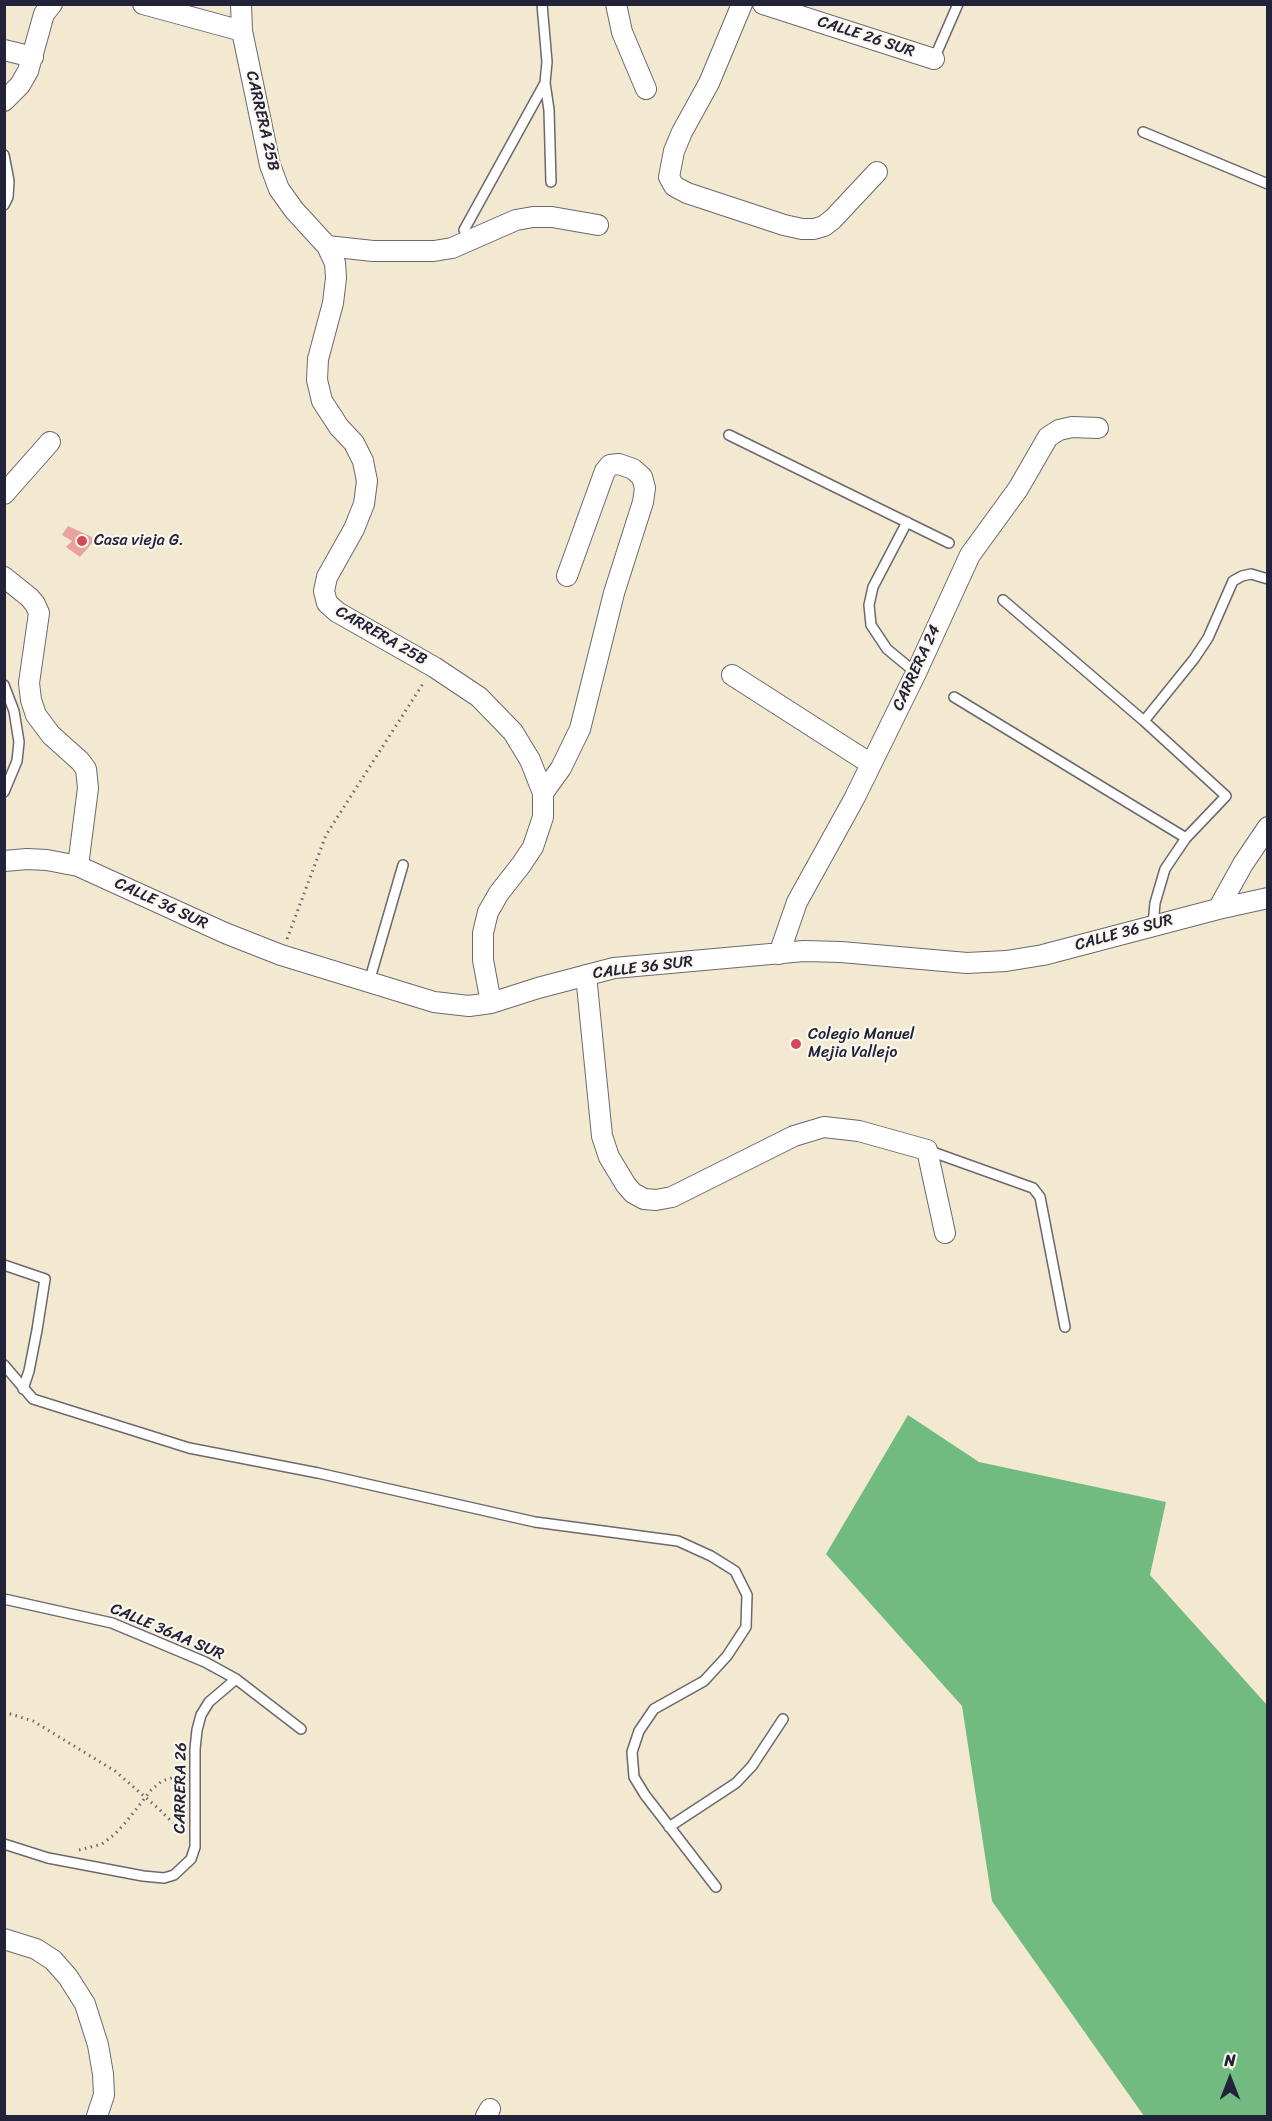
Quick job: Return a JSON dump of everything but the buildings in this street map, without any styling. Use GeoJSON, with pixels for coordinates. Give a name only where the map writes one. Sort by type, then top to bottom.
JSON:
{"type":"FeatureCollection","features":[{"type":"Feature","properties":{"kind":"street"},"geometry":{"type":"LineString","coordinates":[[4,101],[20,85],[28,71],[44,14],[52,4]]}},
{"type":"Feature","properties":{"kind":"street"},"geometry":{"type":"LineString","coordinates":[[143,4],[242,31]]}},
{"type":"Feature","properties":{"kind":"street","name":"CARRERA 25B"},"geometry":{"type":"LineString","coordinates":[[241,4],[242,31],[270,165],[279,189],[294,210],[327,246],[334,263],[336,278],[333,303],[318,359],[317,380],[322,401],[339,427],[354,443],[363,461],[367,481],[364,504],[354,529],[327,577],[324,591],[327,603],[337,612],[434,667],[479,697],[513,732],[530,760],[543,793],[543,817],[532,846],[521,866],[499,892],[488,912],[483,933],[483,960],[491,1003]]}},
{"type":"Feature","properties":{"kind":"street"},"geometry":{"type":"LineString","coordinates":[[616,4],[622,32],[646,89]]}},
{"type":"Feature","properties":{"kind":"street"},"geometry":{"type":"LineString","coordinates":[[742,4],[709,83],[674,151],[669,177],[674,186],[687,194],[784,225],[814,229],[824,226],[832,219],[877,172]]}},
{"type":"Feature","properties":{"kind":"street","name":"CALLE 26 SUR"},"geometry":{"type":"LineString","coordinates":[[763,4],[934,59]]}},
{"type":"Feature","properties":{"kind":"street"},"geometry":{"type":"LineString","coordinates":[[4,50],[33,57]]}},
{"type":"Feature","properties":{"kind":"street"},"geometry":{"type":"LineString","coordinates":[[327,246],[373,251],[434,252],[452,248],[516,220],[552,218],[598,225]]}},
{"type":"Feature","properties":{"kind":"street","name":"CARRERA 24"},"geometry":{"type":"LineString","coordinates":[[779,954],[797,902],[854,798],[916,673],[970,555],[1018,489],[1048,437],[1059,430],[1072,427],[1098,428]]}},
{"type":"Feature","properties":{"kind":"street"},"geometry":{"type":"LineString","coordinates":[[4,494],[50,442]]}},
{"type":"Feature","properties":{"kind":"street"},"geometry":{"type":"LineString","coordinates":[[543,793],[561,768],[580,729],[614,593],[643,502],[645,488],[642,477],[633,469],[619,464],[610,465],[605,471],[567,576]]}},
{"type":"Feature","properties":{"kind":"street"},"geometry":{"type":"LineString","coordinates":[[4,577],[29,597],[39,613],[30,683],[31,700],[36,715],[51,735],[80,760],[86,770],[88,788],[78,866]]}},
{"type":"Feature","properties":{"kind":"street"},"geometry":{"type":"LineString","coordinates":[[732,675],[870,764]]}},
{"type":"Feature","properties":{"kind":"street"},"geometry":{"type":"LineString","coordinates":[[1218,909],[1243,864],[1268,827]]}},
{"type":"Feature","properties":{"kind":"street","name":"CALLE 36 SUR"},"geometry":{"type":"LineString","coordinates":[[4,861],[27,858],[78,866],[225,933],[281,955],[453,1006],[491,1003],[614,968],[804,951],[968,963],[1006,962],[1268,898]]}},
{"type":"Feature","properties":{"kind":"street"},"geometry":{"type":"LineString","coordinates":[[586,975],[602,1136],[609,1156],[633,1193],[644,1199],[656,1200],[672,1197],[794,1136],[824,1127],[858,1131],[927,1150],[945,1233]]}},
{"type":"Feature","properties":{"kind":"street"},"geometry":{"type":"LineString","coordinates":[[4,1939],[36,1949],[53,1960],[68,1977],[84,2004],[99,2045],[103,2074],[104,2095],[97,2116]]}},
{"type":"Feature","properties":{"kind":"lane"},"geometry":{"type":"LineString","coordinates":[[542,4],[546,62],[544,83],[549,110],[551,182]]}},
{"type":"Feature","properties":{"kind":"lane"},"geometry":{"type":"LineString","coordinates":[[934,59],[958,4]]}},
{"type":"Feature","properties":{"kind":"lane"},"geometry":{"type":"LineString","coordinates":[[464,230],[544,83]]}},
{"type":"Feature","properties":{"kind":"lane"},"geometry":{"type":"LineString","coordinates":[[1143,132],[1268,184]]}},
{"type":"Feature","properties":{"kind":"lane"},"geometry":{"type":"LineString","coordinates":[[4,154],[9,181],[8,197],[4,205]]}},
{"type":"Feature","properties":{"kind":"lane"},"geometry":{"type":"LineString","coordinates":[[729,435],[949,543]]}},
{"type":"Feature","properties":{"kind":"lane"},"geometry":{"type":"LineString","coordinates":[[907,522],[873,587],[869,605],[871,625],[887,649],[916,673]]}},
{"type":"Feature","properties":{"kind":"lane"},"geometry":{"type":"LineString","coordinates":[[1144,721],[1208,638],[1233,581],[1251,574],[1268,579]]}},
{"type":"Feature","properties":{"kind":"lane"},"geometry":{"type":"LineString","coordinates":[[1003,600],[1144,721],[1226,796],[1186,838],[1165,869],[1155,903],[1153,925]]}},
{"type":"Feature","properties":{"kind":"lane"},"geometry":{"type":"LineString","coordinates":[[4,685],[14,711],[19,742],[17,761],[4,792]]}},
{"type":"Feature","properties":{"kind":"lane"},"geometry":{"type":"LineString","coordinates":[[954,697],[1186,838]]}},
{"type":"Feature","properties":{"kind":"lane"},"geometry":{"type":"LineString","coordinates":[[369,982],[404,865]]}},
{"type":"Feature","properties":{"kind":"lane"},"geometry":{"type":"LineString","coordinates":[[927,1150],[1033,1188],[1040,1197],[1065,1327]]}},
{"type":"Feature","properties":{"kind":"lane"},"geometry":{"type":"LineString","coordinates":[[4,1265],[45,1279],[29,1371],[22,1389]]}},
{"type":"Feature","properties":{"kind":"lane"},"geometry":{"type":"LineString","coordinates":[[4,1365],[22,1389],[33,1399],[189,1448],[318,1473],[535,1522],[678,1541],[711,1556],[735,1571],[747,1595],[746,1627],[727,1656],[704,1681],[654,1709],[639,1731],[632,1752],[634,1777],[669,1827],[716,1887]]}},
{"type":"Feature","properties":{"kind":"lane","name":"CALLE 36AA SUR"},"geometry":{"type":"LineString","coordinates":[[4,1599],[112,1623],[205,1662],[236,1679],[301,1729]]}},
{"type":"Feature","properties":{"kind":"lane","name":"CARRERA 26"},"geometry":{"type":"LineString","coordinates":[[4,1844],[48,1858],[143,1876],[164,1878],[174,1875],[192,1859],[195,1847],[196,1740],[201,1715],[209,1702],[236,1679]]}},
{"type":"Feature","properties":{"kind":"lane"},"geometry":{"type":"LineString","coordinates":[[669,1827],[736,1783],[752,1766],[783,1719]]}},
{"type":"Feature","properties":{"kind":"path"},"geometry":{"type":"LineString","coordinates":[[281,955],[326,835],[434,667]]}},
{"type":"Feature","properties":{"kind":"path"},"geometry":{"type":"LineString","coordinates":[[4,1712],[33,1721],[115,1771],[145,1797],[195,1847]]}},
{"type":"Feature","properties":{"kind":"path"},"geometry":{"type":"LineString","coordinates":[[48,1858],[102,1844],[115,1834],[152,1789],[162,1781],[195,1770]]}},
{"type":"Feature","properties":{"kind":"green space"},"geometry":{"type":"Polygon","coordinates":[[[908,1415],[979,1462],[1166,1502],[1150,1575],[1267,1705],[1267,2116],[1144,2116],[992,1901],[962,1706],[826,1554],[908,1415]]]}},
{"type":"Feature","properties":{"kind":"place","name":"Casa vieja G."},"geometry":{"type":"Point","coordinates":[82,541]}},
{"type":"Feature","properties":{"kind":"place","name":"Colegio Manuel Mejia Vallejo"},"geometry":{"type":"Point","coordinates":[796,1044]}}]}
